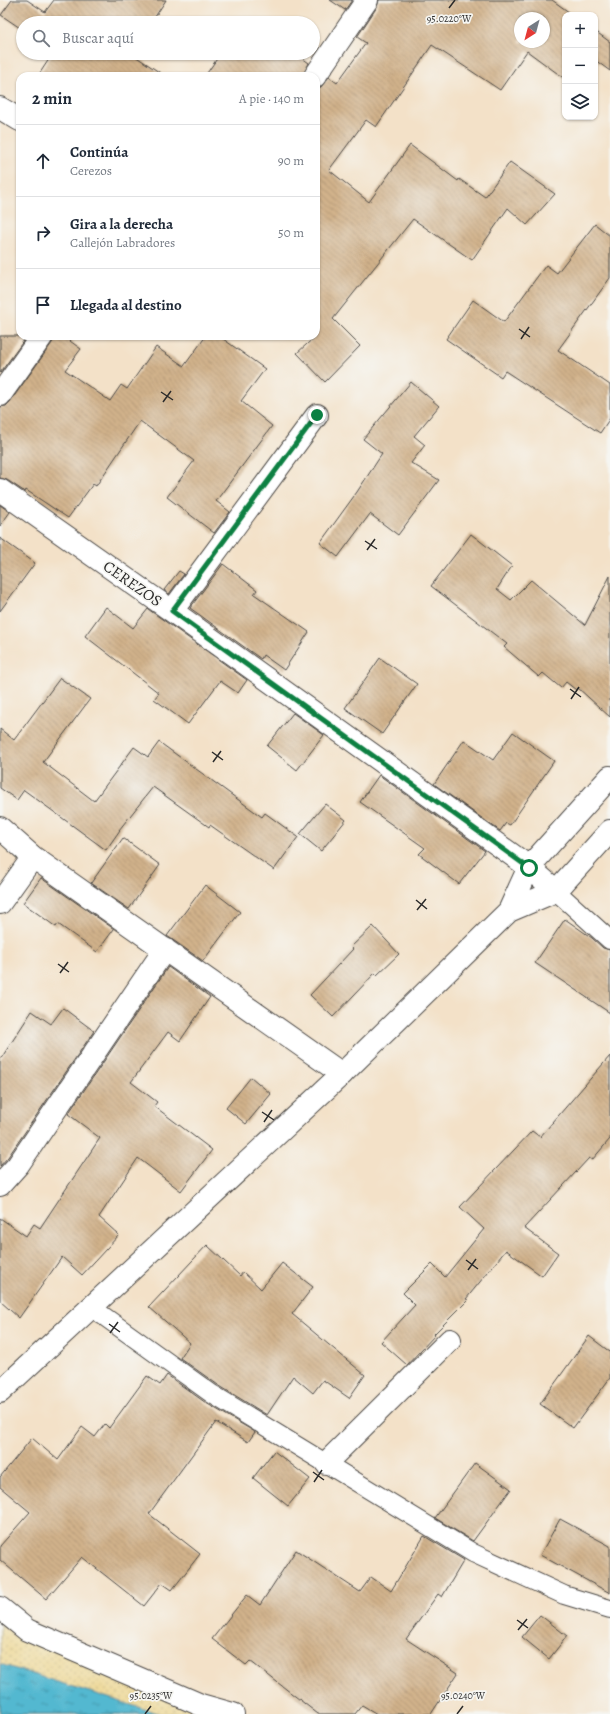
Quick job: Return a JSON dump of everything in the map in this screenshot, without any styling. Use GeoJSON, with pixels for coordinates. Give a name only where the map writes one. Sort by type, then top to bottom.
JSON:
{"type":"FeatureCollection","features":[{"type":"Feature","properties":{"kind":"street"},"geometry":{"type":"LineString","coordinates":[[318,72],[368,0]]}},
{"type":"Feature","properties":{"kind":"street"},"geometry":{"type":"LineString","coordinates":[[0,108],[16,118]]}},
{"type":"Feature","properties":{"kind":"street"},"geometry":{"type":"LineString","coordinates":[[0,395],[39,340]]}},
{"type":"Feature","properties":{"kind":"street"},"geometry":{"type":"LineString","coordinates":[[172,611],[317,415]]}},
{"type":"Feature","properties":{"kind":"street","name":"CEREZOS"},"geometry":{"type":"LineString","coordinates":[[0,490],[172,611],[529,868],[556,891]]}},
{"type":"Feature","properties":{"kind":"street"},"geometry":{"type":"LineString","coordinates":[[510,912],[529,868],[610,777]]}},
{"type":"Feature","properties":{"kind":"street"},"geometry":{"type":"LineString","coordinates":[[0,828],[33,856],[342,1074]]}},
{"type":"Feature","properties":{"kind":"street"},"geometry":{"type":"LineString","coordinates":[[0,1392],[342,1074],[510,912],[556,891],[610,831]]}},
{"type":"Feature","properties":{"kind":"street"},"geometry":{"type":"LineString","coordinates":[[0,902],[33,856]]}},
{"type":"Feature","properties":{"kind":"street"},"geometry":{"type":"LineString","coordinates":[[0,1185],[18,1165],[165,949]]}},
{"type":"Feature","properties":{"kind":"street"},"geometry":{"type":"LineString","coordinates":[[326,1462],[450,1340]]}},
{"type":"Feature","properties":{"kind":"street"},"geometry":{"type":"LineString","coordinates":[[0,1608],[27,1630],[201,1705],[233,1714]]}},
{"type":"Feature","properties":{"kind":"lane"},"geometry":{"type":"LineString","coordinates":[[556,891],[610,940]]}},
{"type":"Feature","properties":{"kind":"lane"},"geometry":{"type":"LineString","coordinates":[[91,1307],[212,1394],[326,1462],[473,1553],[564,1595],[610,1609]]}},
{"type":"Feature","properties":{"kind":"sand"},"geometry":{"type":"Polygon","coordinates":[[[0,1608],[233,1714],[0,1714],[0,1608]]]}},
{"type":"Feature","properties":{"kind":"water"},"geometry":{"type":"Polygon","coordinates":[[[0,1664],[160,1714],[0,1714],[0,1664]]]}},
{"type":"Feature","properties":{"kind":"building"},"geometry":{"type":"Polygon","coordinates":[[[12,0],[27,0],[45,12],[54,0],[166,0],[156,16],[16,16],[16,25],[1,15],[12,0]]]}},
{"type":"Feature","properties":{"kind":"building"},"geometry":{"type":"Polygon","coordinates":[[[330,0],[352,0],[345,10],[330,0]]]}},
{"type":"Feature","properties":{"kind":"building"},"geometry":{"type":"Polygon","coordinates":[[[379,0],[552,0],[569,12],[562,12],[562,77],[527,51],[500,90],[432,45],[376,127],[366,120],[329,170],[369,202],[410,145],[458,181],[459,179],[485,197],[510,162],[555,194],[527,225],[508,208],[472,260],[413,219],[333,319],[360,346],[325,382],[297,353],[312,340],[320,340],[320,87],[329,77],[337,83],[366,43],[357,37],[377,7],[379,0]]]}},
{"type":"Feature","properties":{"kind":"building"},"geometry":{"type":"Polygon","coordinates":[[[598,33],[610,42],[610,71],[598,62],[598,33]]]}},
{"type":"Feature","properties":{"kind":"building"},"geometry":{"type":"Polygon","coordinates":[[[48,60],[141,60],[159,72],[41,72],[48,60]]]}},
{"type":"Feature","properties":{"kind":"building"},"geometry":{"type":"Polygon","coordinates":[[[216,60],[305,60],[309,63],[305,72],[208,72],[216,60]]]}},
{"type":"Feature","properties":{"kind":"building"},"geometry":{"type":"Polygon","coordinates":[[[595,224],[610,236],[610,278],[558,350],[610,385],[610,418],[600,433],[505,371],[501,377],[446,339],[473,300],[504,322],[546,265],[557,273],[595,224]]]}},
{"type":"Feature","properties":{"kind":"building"},"geometry":{"type":"Polygon","coordinates":[[[0,336],[16,336],[16,340],[24,340],[0,373],[0,336]]]}},
{"type":"Feature","properties":{"kind":"building"},"geometry":{"type":"Polygon","coordinates":[[[53,340],[69,340],[81,349],[65,370],[110,401],[121,385],[127,389],[156,347],[184,366],[203,340],[225,340],[265,369],[241,401],[272,426],[216,501],[230,512],[214,533],[167,497],[194,461],[140,421],[96,486],[93,484],[68,518],[26,490],[25,492],[7,480],[0,478],[0,407],[6,406],[10,402],[53,340]]]}},
{"type":"Feature","properties":{"kind":"building"},"geometry":{"type":"Polygon","coordinates":[[[411,382],[439,406],[414,436],[425,445],[411,463],[439,480],[398,535],[370,514],[338,557],[320,543],[357,492],[382,454],[363,439],[411,382]]]}},
{"type":"Feature","properties":{"kind":"building"},"geometry":{"type":"Polygon","coordinates":[[[0,505],[10,512],[0,526],[0,505]]]}},
{"type":"Feature","properties":{"kind":"building"},"geometry":{"type":"Polygon","coordinates":[[[471,534],[512,566],[497,589],[511,600],[531,580],[585,625],[610,576],[610,717],[578,688],[576,690],[566,682],[561,688],[543,673],[539,677],[504,647],[507,644],[431,586],[471,534]]]}},
{"type":"Feature","properties":{"kind":"building"},"geometry":{"type":"Polygon","coordinates":[[[0,538],[35,563],[0,611],[0,538]]]}},
{"type":"Feature","properties":{"kind":"building"},"geometry":{"type":"Polygon","coordinates":[[[223,564],[257,590],[254,594],[309,632],[284,670],[263,655],[261,659],[190,608],[223,564]]]}},
{"type":"Feature","properties":{"kind":"building"},"geometry":{"type":"Polygon","coordinates":[[[179,571],[184,574],[169,594],[164,590],[179,571]]]}},
{"type":"Feature","properties":{"kind":"building"},"geometry":{"type":"Polygon","coordinates":[[[106,607],[133,628],[148,609],[247,680],[238,693],[220,681],[188,724],[154,699],[159,693],[85,636],[106,607]]]}},
{"type":"Feature","properties":{"kind":"building"},"geometry":{"type":"Polygon","coordinates":[[[380,658],[417,684],[382,734],[345,708],[380,658]]]}},
{"type":"Feature","properties":{"kind":"building"},"geometry":{"type":"Polygon","coordinates":[[[60,678],[90,699],[43,762],[94,801],[134,747],[148,757],[159,742],[262,817],[265,813],[298,837],[274,870],[210,825],[209,827],[153,787],[119,830],[106,850],[24,790],[17,800],[0,788],[0,729],[14,740],[60,678]]]}},
{"type":"Feature","properties":{"kind":"building"},"geometry":{"type":"Polygon","coordinates":[[[293,713],[324,735],[297,770],[267,746],[293,713]]]}},
{"type":"Feature","properties":{"kind":"building"},"geometry":{"type":"Polygon","coordinates":[[[513,732],[554,761],[510,825],[506,823],[500,831],[434,784],[464,740],[493,760],[513,732]]]}},
{"type":"Feature","properties":{"kind":"building"},"geometry":{"type":"Polygon","coordinates":[[[379,775],[485,851],[459,884],[419,854],[425,848],[360,802],[379,775]]]}},
{"type":"Feature","properties":{"kind":"building"},"geometry":{"type":"Polygon","coordinates":[[[325,804],[346,820],[321,851],[300,834],[325,804]]]}},
{"type":"Feature","properties":{"kind":"building"},"geometry":{"type":"Polygon","coordinates":[[[123,838],[160,865],[129,909],[91,883],[123,838]]]}},
{"type":"Feature","properties":{"kind":"building"},"geometry":{"type":"Polygon","coordinates":[[[41,878],[114,929],[97,952],[58,924],[56,927],[23,903],[41,878]]]}},
{"type":"Feature","properties":{"kind":"building"},"geometry":{"type":"Polygon","coordinates":[[[205,885],[240,912],[203,961],[167,936],[205,885]]]}},
{"type":"Feature","properties":{"kind":"building"},"geometry":{"type":"Polygon","coordinates":[[[565,919],[592,938],[603,948],[610,950],[610,1013],[535,963],[565,919]]]}},
{"type":"Feature","properties":{"kind":"building"},"geometry":{"type":"Polygon","coordinates":[[[373,926],[399,954],[377,975],[375,973],[333,1017],[310,995],[353,949],[351,947],[373,926]]]}},
{"type":"Feature","properties":{"kind":"building"},"geometry":{"type":"Polygon","coordinates":[[[168,967],[210,997],[180,1041],[168,1032],[131,1082],[157,1102],[154,1106],[212,1150],[181,1191],[138,1158],[99,1217],[119,1235],[82,1275],[62,1257],[19,1318],[0,1301],[0,1218],[26,1236],[34,1224],[40,1228],[100,1138],[68,1114],[168,967]]]}},
{"type":"Feature","properties":{"kind":"building"},"geometry":{"type":"Polygon","coordinates":[[[63,1008],[94,1031],[8,1157],[0,1166],[0,1060],[32,1011],[51,1024],[63,1008]]]}},
{"type":"Feature","properties":{"kind":"building"},"geometry":{"type":"Polygon","coordinates":[[[610,1056],[610,1139],[592,1160],[589,1158],[524,1228],[558,1253],[542,1276],[506,1250],[466,1299],[468,1300],[434,1334],[435,1335],[407,1365],[381,1342],[415,1305],[403,1293],[432,1264],[445,1277],[484,1229],[460,1207],[532,1131],[540,1137],[610,1056]]]}},
{"type":"Feature","properties":{"kind":"building"},"geometry":{"type":"Polygon","coordinates":[[[251,1077],[271,1094],[246,1124],[226,1108],[251,1077]]]}},
{"type":"Feature","properties":{"kind":"building"},"geometry":{"type":"Polygon","coordinates":[[[207,1245],[240,1276],[243,1272],[261,1289],[282,1263],[313,1287],[292,1314],[365,1375],[349,1398],[323,1380],[313,1393],[293,1376],[267,1415],[218,1385],[180,1358],[190,1343],[149,1307],[207,1245]]]}},
{"type":"Feature","properties":{"kind":"building"},"geometry":{"type":"Polygon","coordinates":[[[589,1336],[610,1352],[610,1378],[573,1428],[540,1404],[589,1336]]]}},
{"type":"Feature","properties":{"kind":"building"},"geometry":{"type":"Polygon","coordinates":[[[167,1375],[206,1403],[255,1432],[248,1442],[216,1422],[149,1514],[200,1554],[172,1590],[162,1583],[144,1606],[82,1557],[46,1599],[0,1560],[0,1546],[30,1512],[0,1487],[0,1477],[32,1438],[58,1460],[82,1427],[95,1437],[105,1424],[109,1428],[147,1376],[160,1385],[167,1375]]]}},
{"type":"Feature","properties":{"kind":"building"},"geometry":{"type":"Polygon","coordinates":[[[274,1451],[310,1479],[288,1506],[253,1478],[274,1451]]]}},
{"type":"Feature","properties":{"kind":"building"},"geometry":{"type":"Polygon","coordinates":[[[475,1463],[511,1489],[473,1541],[435,1518],[475,1463]]]}},
{"type":"Feature","properties":{"kind":"building"},"geometry":{"type":"Polygon","coordinates":[[[560,1519],[610,1546],[610,1593],[540,1555],[560,1519]]]}},
{"type":"Feature","properties":{"kind":"building"},"geometry":{"type":"Polygon","coordinates":[[[424,1536],[464,1560],[442,1597],[438,1594],[406,1639],[458,1673],[431,1714],[377,1714],[362,1705],[355,1714],[318,1714],[250,1661],[246,1665],[212,1639],[247,1595],[260,1605],[296,1550],[360,1592],[371,1577],[391,1591],[424,1536]]]}},
{"type":"Feature","properties":{"kind":"building"},"geometry":{"type":"Polygon","coordinates":[[[540,1615],[567,1636],[549,1659],[522,1637],[540,1615]]]}},
{"type":"Feature","properties":{"kind":"route"},"geometry":{"type":"LineString","coordinates":[[317,415],[172,611],[529,868]]}}]}
